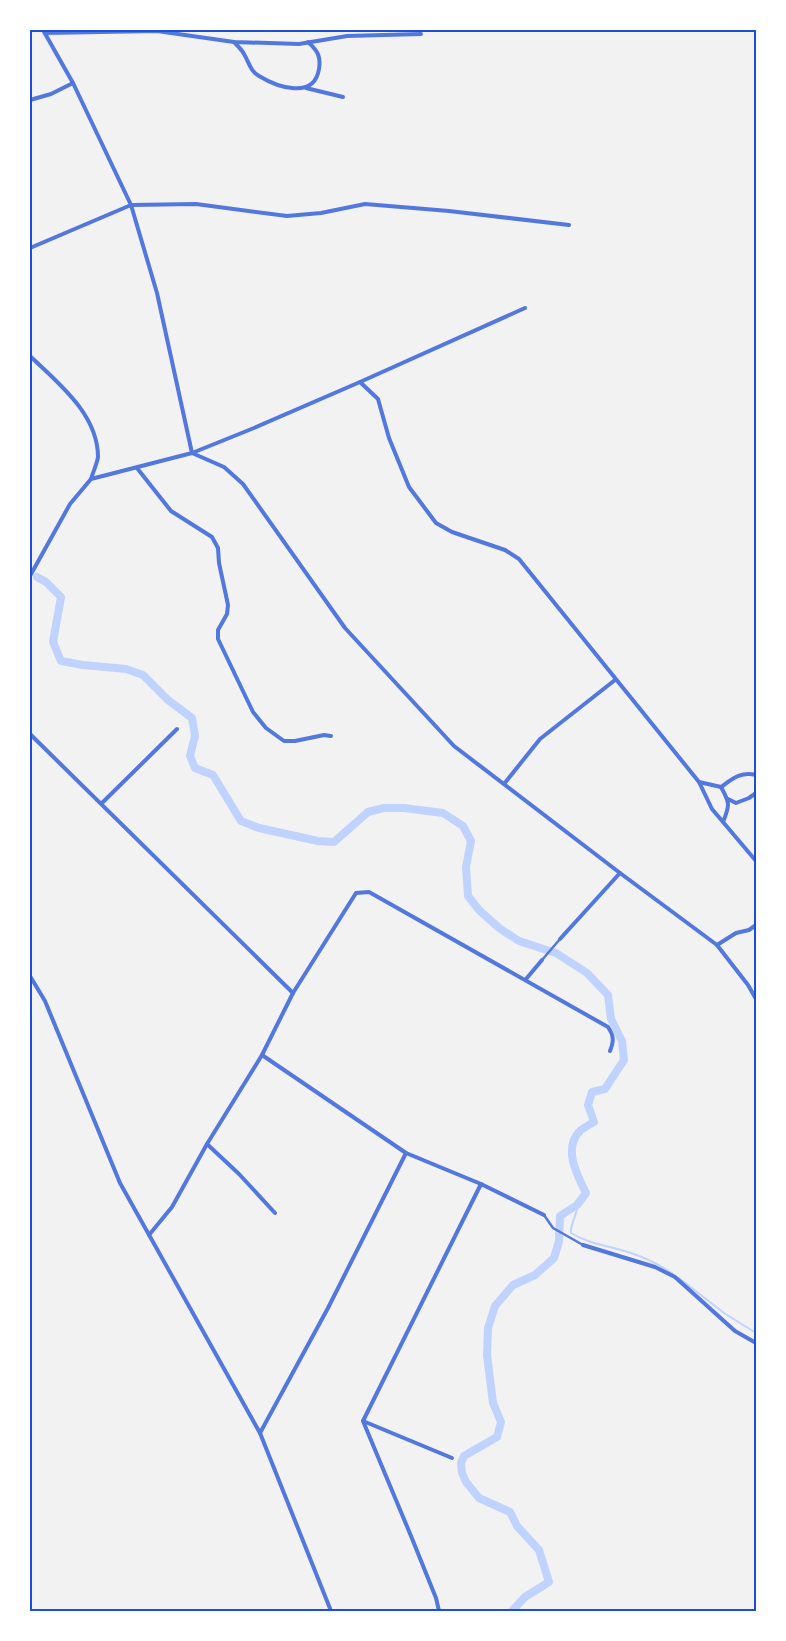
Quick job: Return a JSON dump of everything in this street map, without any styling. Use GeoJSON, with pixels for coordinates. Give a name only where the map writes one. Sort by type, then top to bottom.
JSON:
{"type":"FeatureCollection","features":[{"type":"Feature","properties":{"kind":"street"},"geometry":{"type":"LineString","coordinates":[[192,452],[157,293],[131,205],[73,82],[44,31],[157,31],[234,42],[299,44],[347,36],[421,34]]}},
{"type":"Feature","properties":{"kind":"street"},"geometry":{"type":"LineString","coordinates":[[234,42],[244,54],[250,68],[257,75],[291,88],[306,88],[343,98]]}},
{"type":"Feature","properties":{"kind":"street"},"geometry":{"type":"LineString","coordinates":[[306,88],[315,83],[320,59],[317,50],[308,42]]}},
{"type":"Feature","properties":{"kind":"street"},"geometry":{"type":"LineString","coordinates":[[30,100],[51,94],[73,82]]}},
{"type":"Feature","properties":{"kind":"street"},"geometry":{"type":"LineString","coordinates":[[30,248],[131,205],[196,204],[287,216],[322,214],[366,204],[569,225]]}},
{"type":"Feature","properties":{"kind":"street"},"geometry":{"type":"LineString","coordinates":[[91,479],[192,452],[360,382],[525,308]]}},
{"type":"Feature","properties":{"kind":"street"},"geometry":{"type":"LineString","coordinates":[[30,356],[72,397],[87,417],[96,442],[98,458],[91,479],[70,504],[30,576]]}},
{"type":"Feature","properties":{"kind":"street"},"geometry":{"type":"LineString","coordinates":[[360,382],[378,399],[389,438],[409,488],[436,523],[452,532],[505,550],[519,559],[699,782],[712,809],[756,861]]}},
{"type":"Feature","properties":{"kind":"street"},"geometry":{"type":"LineString","coordinates":[[192,452],[224,468],[243,484],[345,628],[454,746],[718,945],[748,984],[756,999]]}},
{"type":"Feature","properties":{"kind":"street"},"geometry":{"type":"LineString","coordinates":[[137,468],[171,511],[212,537],[218,548],[219,563],[228,605],[227,614],[218,630],[218,640],[253,712],[266,728],[284,741],[295,741],[324,735],[331,736]]}},
{"type":"Feature","properties":{"kind":"street"},"geometry":{"type":"LineString","coordinates":[[504,784],[540,739],[615,680]]}},
{"type":"Feature","properties":{"kind":"street"},"geometry":{"type":"LineString","coordinates":[[102,803],[178,728]]}},
{"type":"Feature","properties":{"kind":"street"},"geometry":{"type":"LineString","coordinates":[[30,734],[293,993]]}},
{"type":"Feature","properties":{"kind":"street"},"geometry":{"type":"LineString","coordinates":[[699,782],[721,786],[739,774],[750,773],[756,775]]}},
{"type":"Feature","properties":{"kind":"street"},"geometry":{"type":"LineString","coordinates":[[721,786],[728,799],[729,807],[723,822]]}},
{"type":"Feature","properties":{"kind":"street"},"geometry":{"type":"LineString","coordinates":[[728,799],[736,803],[756,793]]}},
{"type":"Feature","properties":{"kind":"street"},"geometry":{"type":"LineString","coordinates":[[526,979],[552,947],[620,873]]}},
{"type":"Feature","properties":{"kind":"street"},"geometry":{"type":"LineString","coordinates":[[149,1235],[172,1208],[207,1144],[262,1055],[293,993],[356,893],[369,892],[608,1027],[613,1035],[613,1044],[610,1051]]}},
{"type":"Feature","properties":{"kind":"street"},"geometry":{"type":"LineString","coordinates":[[749,930],[756,925]]}},
{"type":"Feature","properties":{"kind":"street"},"geometry":{"type":"LineString","coordinates":[[718,945],[736,933],[749,930],[756,931]]}},
{"type":"Feature","properties":{"kind":"street"},"geometry":{"type":"LineString","coordinates":[[30,976],[45,1000],[120,1183],[260,1433],[331,1611]]}},
{"type":"Feature","properties":{"kind":"street"},"geometry":{"type":"LineString","coordinates":[[262,1055],[406,1153],[480,1184],[544,1215],[553,1228],[583,1245],[655,1268],[675,1277],[736,1331],[756,1342]]}},
{"type":"Feature","properties":{"kind":"street"},"geometry":{"type":"LineString","coordinates":[[207,1144],[239,1174],[275,1213]]}},
{"type":"Feature","properties":{"kind":"street"},"geometry":{"type":"LineString","coordinates":[[260,1433],[328,1308],[406,1153]]}},
{"type":"Feature","properties":{"kind":"street"},"geometry":{"type":"LineString","coordinates":[[439,1611],[422,1563],[363,1421],[480,1184]]}},
{"type":"Feature","properties":{"kind":"street"},"geometry":{"type":"LineString","coordinates":[[363,1421],[452,1458]]}},
{"type":"Feature","properties":{"kind":"waterway"},"geometry":{"type":"LineString","coordinates":[[37,577],[46,582],[61,597],[53,642],[61,661],[126,669],[143,675],[168,700],[192,718],[195,736],[190,756],[195,768],[213,775],[241,821],[259,828],[318,841],[334,842],[368,812],[384,808],[404,808],[443,813],[463,826],[471,841],[466,867],[468,896],[479,910],[499,928],[519,941],[556,953],[587,973],[608,995],[611,1019],[622,1041],[624,1060],[605,1089],[592,1092],[588,1105],[594,1122],[581,1130],[575,1137],[572,1153],[573,1161],[575,1170],[586,1193],[577,1205],[560,1216],[559,1241],[554,1258],[535,1275],[513,1285],[495,1306],[488,1328],[487,1355],[493,1403],[501,1422],[497,1437],[464,1456],[461,1463],[462,1473],[466,1482],[479,1498],[510,1512],[517,1526],[539,1550],[549,1582],[525,1597],[512,1611]]}},
{"type":"Feature","properties":{"kind":"waterway"},"geometry":{"type":"LineString","coordinates":[[577,1205],[571,1233],[592,1242],[642,1257],[673,1274]]}},
{"type":"Feature","properties":{"kind":"waterway"},"geometry":{"type":"LineString","coordinates":[[679,1278],[724,1313],[756,1333]]}}]}
